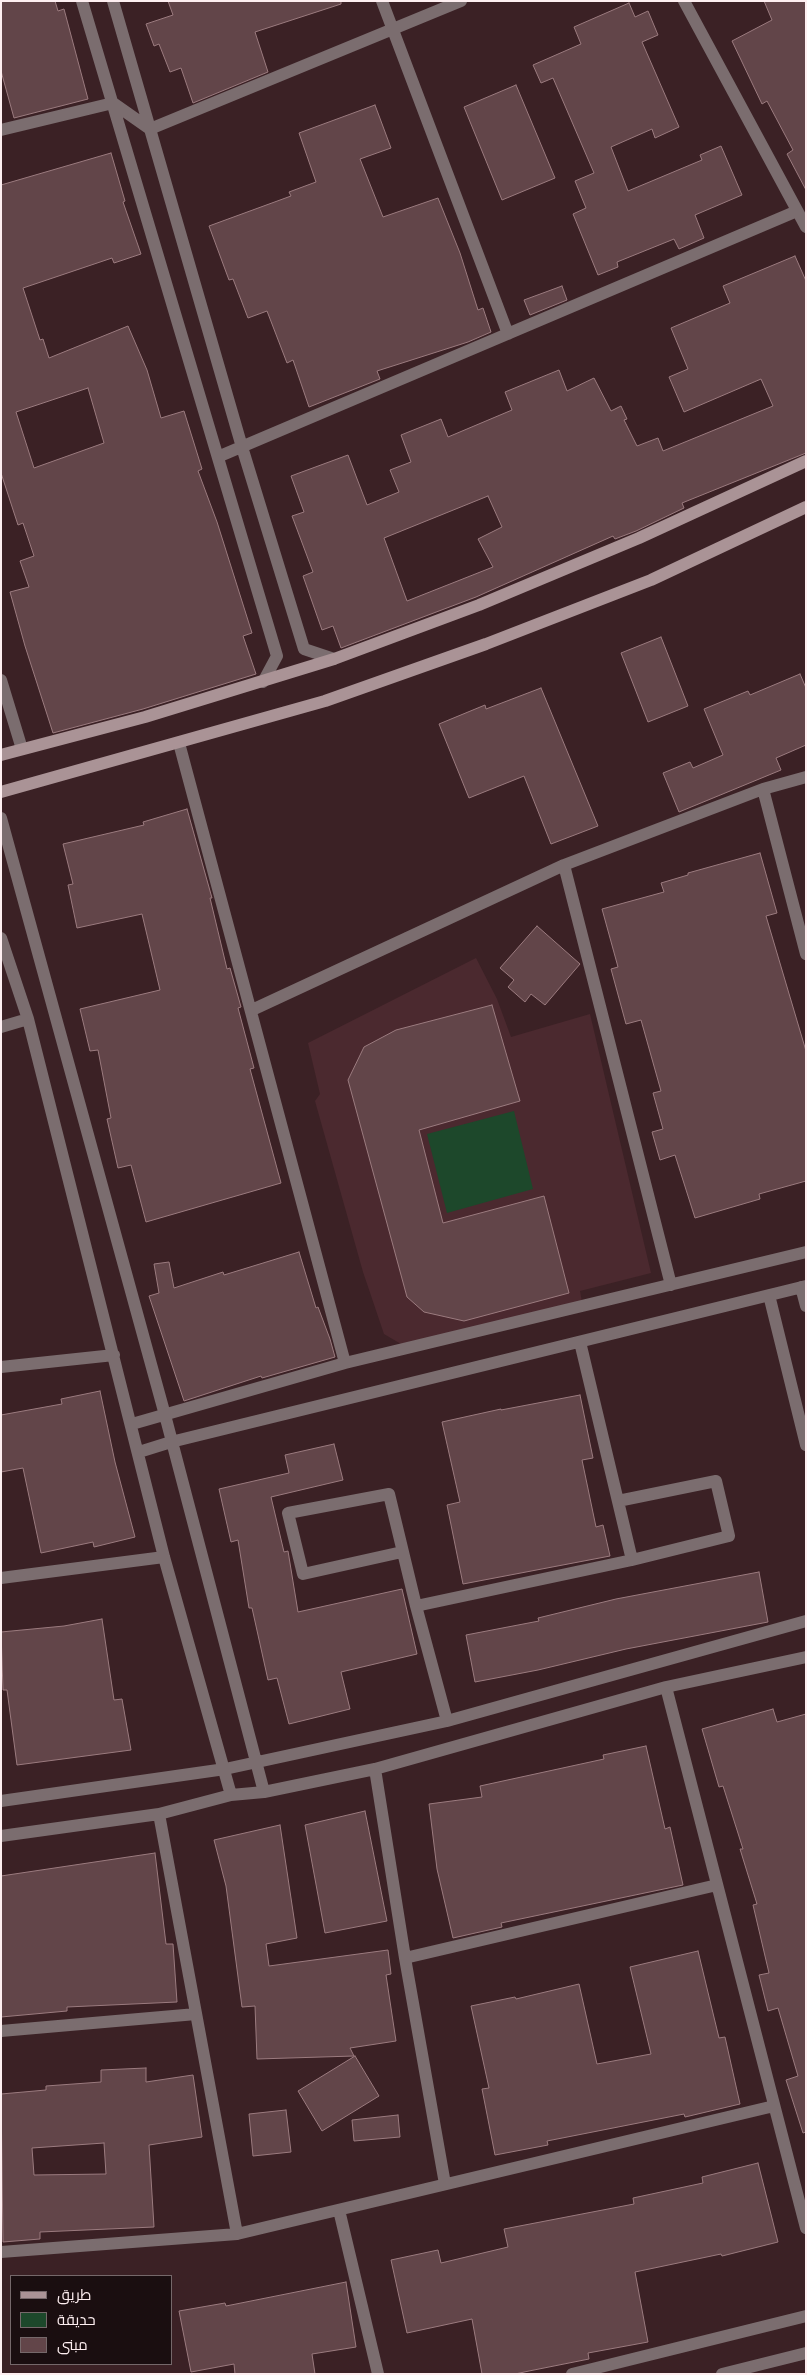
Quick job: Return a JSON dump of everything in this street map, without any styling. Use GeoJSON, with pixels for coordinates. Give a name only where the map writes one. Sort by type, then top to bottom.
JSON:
{"type":"FeatureCollection","features":[{"type":"Feature","properties":{"kind":"main road"},"geometry":{"type":"LineString","coordinates":[[1,755],[145,717],[334,659],[479,605],[622,546],[806,462]]}},
{"type":"Feature","properties":{"kind":"main road"},"geometry":{"type":"LineString","coordinates":[[1,792],[325,701],[486,644],[651,580],[806,507]]}},
{"type":"Feature","properties":{"kind":"street"},"geometry":{"type":"LineString","coordinates":[[82,1],[220,456],[277,656],[263,682]]}},
{"type":"Feature","properties":{"kind":"street"},"geometry":{"type":"LineString","coordinates":[[113,1],[242,447],[304,650],[334,659]]}},
{"type":"Feature","properties":{"kind":"street"},"geometry":{"type":"LineString","coordinates":[[382,1],[508,334]]}},
{"type":"Feature","properties":{"kind":"street"},"geometry":{"type":"LineString","coordinates":[[150,129],[461,1]]}},
{"type":"Feature","properties":{"kind":"street"},"geometry":{"type":"LineString","coordinates":[[684,1],[806,227]]}},
{"type":"Feature","properties":{"kind":"street"},"geometry":{"type":"LineString","coordinates":[[1,130],[113,103],[150,129]]}},
{"type":"Feature","properties":{"kind":"street"},"geometry":{"type":"LineString","coordinates":[[220,456],[797,211]]}},
{"type":"Feature","properties":{"kind":"street"},"geometry":{"type":"LineString","coordinates":[[1,680],[22,749]]}},
{"type":"Feature","properties":{"kind":"street"},"geometry":{"type":"LineString","coordinates":[[179,743],[345,1363]]}},
{"type":"Feature","properties":{"kind":"street"},"geometry":{"type":"LineString","coordinates":[[252,1010],[564,865],[763,789],[806,777]]}},
{"type":"Feature","properties":{"kind":"street"},"geometry":{"type":"LineString","coordinates":[[763,789],[806,954]]}},
{"type":"Feature","properties":{"kind":"street"},"geometry":{"type":"LineString","coordinates":[[1,818],[165,1415],[264,1792]]}},
{"type":"Feature","properties":{"kind":"street"},"geometry":{"type":"LineString","coordinates":[[564,865],[671,1285]]}},
{"type":"Feature","properties":{"kind":"street"},"geometry":{"type":"LineString","coordinates":[[1,938],[28,1019],[132,1424],[164,1557],[225,1768],[231,1795]]}},
{"type":"Feature","properties":{"kind":"street"},"geometry":{"type":"LineString","coordinates":[[1,1026],[28,1019]]}},
{"type":"Feature","properties":{"kind":"street"},"geometry":{"type":"LineString","coordinates":[[132,1424],[345,1363],[806,1252]]}},
{"type":"Feature","properties":{"kind":"street"},"geometry":{"type":"LineString","coordinates":[[139,1452],[171,1442],[804,1287],[806,1306]]}},
{"type":"Feature","properties":{"kind":"street"},"geometry":{"type":"LineString","coordinates":[[769,1295],[806,1445]]}},
{"type":"Feature","properties":{"kind":"street"},"geometry":{"type":"LineString","coordinates":[[580,1342],[632,1560]]}},
{"type":"Feature","properties":{"kind":"street"},"geometry":{"type":"LineString","coordinates":[[1,1367],[114,1355]]}},
{"type":"Feature","properties":{"kind":"street"},"geometry":{"type":"LineString","coordinates":[[416,1606],[632,1560],[729,1536],[716,1481],[618,1501]]}},
{"type":"Feature","properties":{"kind":"street"},"geometry":{"type":"LineString","coordinates":[[402,1552],[303,1574],[288,1513],[389,1494],[402,1552],[447,1721]]}},
{"type":"Feature","properties":{"kind":"street"},"geometry":{"type":"LineString","coordinates":[[1,1578],[164,1557]]}},
{"type":"Feature","properties":{"kind":"street"},"geometry":{"type":"LineString","coordinates":[[1,1801],[225,1768],[447,1721],[806,1621]]}},
{"type":"Feature","properties":{"kind":"street"},"geometry":{"type":"LineString","coordinates":[[1,1836],[159,1814],[231,1795],[264,1792],[375,1769],[666,1687],[806,1658]]}},
{"type":"Feature","properties":{"kind":"street"},"geometry":{"type":"LineString","coordinates":[[666,1687],[806,2228]]}},
{"type":"Feature","properties":{"kind":"street"},"geometry":{"type":"LineString","coordinates":[[375,1769],[404,1958],[445,2184]]}},
{"type":"Feature","properties":{"kind":"street"},"geometry":{"type":"LineString","coordinates":[[159,1814],[237,2234]]}},
{"type":"Feature","properties":{"kind":"street"},"geometry":{"type":"LineString","coordinates":[[404,1958],[717,1885]]}},
{"type":"Feature","properties":{"kind":"street"},"geometry":{"type":"LineString","coordinates":[[1,2031],[196,2014]]}},
{"type":"Feature","properties":{"kind":"street"},"geometry":{"type":"LineString","coordinates":[[1,2252],[237,2234],[774,2106]]}},
{"type":"Feature","properties":{"kind":"street"},"geometry":{"type":"LineString","coordinates":[[339,2210],[378,2374]]}},
{"type":"Feature","properties":{"kind":"street"},"geometry":{"type":"LineString","coordinates":[[572,2374],[806,2316]]}},
{"type":"Feature","properties":{"kind":"street"},"geometry":{"type":"LineString","coordinates":[[722,2374],[806,2353]]}},
{"type":"Feature","properties":{"kind":"shaded area"},"geometry":{"type":"Polygon","coordinates":[[[476,958],[497,999],[511,1037],[590,1014],[651,1273],[580,1291],[582,1302],[401,1344],[384,1334],[363,1272],[315,1101],[320,1094],[308,1043],[476,958]]]}},
{"type":"Feature","properties":{"kind":"green space"},"geometry":{"type":"Polygon","coordinates":[[[514,1111],[533,1189],[447,1213],[427,1134],[514,1111]]]}},
{"type":"Feature","properties":{"kind":"building"},"geometry":{"type":"Polygon","coordinates":[[[1,1],[55,1],[58,11],[64,9],[88,99],[14,118],[1,71],[1,1]]]}},
{"type":"Feature","properties":{"kind":"building"},"geometry":{"type":"Polygon","coordinates":[[[168,1],[341,1],[341,4],[255,32],[268,72],[193,103],[181,68],[170,72],[159,44],[154,46],[146,24],[173,15],[168,1]]]}},
{"type":"Feature","properties":{"kind":"building"},"geometry":{"type":"Polygon","coordinates":[[[764,1],[806,1],[806,190],[787,154],[793,150],[767,101],[762,104],[732,41],[772,20],[764,1]]]}},
{"type":"Feature","properties":{"kind":"building"},"geometry":{"type":"Polygon","coordinates":[[[629,3],[635,17],[648,11],[658,35],[642,42],[679,127],[655,138],[652,129],[611,147],[628,191],[702,160],[700,155],[721,146],[742,195],[695,215],[704,238],[679,249],[674,239],[617,262],[618,267],[598,275],[573,214],[586,208],[575,181],[594,173],[553,78],[541,83],[533,65],[581,44],[574,27],[629,3]]]}},
{"type":"Feature","properties":{"kind":"building"},"geometry":{"type":"Polygon","coordinates":[[[516,85],[555,178],[502,200],[464,107],[516,85]]]}},
{"type":"Feature","properties":{"kind":"building"},"geometry":{"type":"Polygon","coordinates":[[[375,105],[391,148],[360,159],[383,217],[438,198],[460,253],[478,310],[483,308],[491,332],[468,342],[377,371],[380,379],[309,407],[293,360],[287,363],[267,311],[248,318],[233,279],[229,280],[209,226],[291,196],[289,192],[316,182],[299,133],[375,105]]]}},
{"type":"Feature","properties":{"kind":"building"},"geometry":{"type":"Polygon","coordinates":[[[111,153],[125,201],[123,202],[141,254],[114,263],[112,258],[23,288],[40,340],[43,339],[49,358],[128,326],[147,370],[161,418],[184,411],[202,469],[198,471],[217,522],[252,633],[243,636],[256,674],[143,709],[53,733],[10,592],[29,587],[20,561],[34,556],[23,523],[18,525],[1,473],[1,185],[111,153]],[[88,388],[16,412],[34,468],[104,443],[88,388]]]}},
{"type":"Feature","properties":{"kind":"building"},"geometry":{"type":"Polygon","coordinates":[[[795,256],[806,281],[806,453],[682,503],[684,508],[636,531],[615,539],[613,536],[476,597],[341,648],[333,626],[322,630],[303,576],[313,572],[292,516],[304,512],[291,476],[348,455],[367,505],[399,492],[390,470],[411,462],[401,435],[441,419],[448,437],[512,410],[505,392],[559,370],[567,391],[594,378],[611,411],[621,406],[627,419],[624,420],[637,446],[658,438],[663,451],[773,406],[761,379],[684,412],[669,377],[688,369],[671,328],[730,303],[723,286],[795,256]],[[488,496],[384,538],[407,601],[493,567],[478,539],[502,527],[488,496]]]}},
{"type":"Feature","properties":{"kind":"building"},"geometry":{"type":"Polygon","coordinates":[[[562,286],[567,300],[530,315],[524,300],[562,286]]]}},
{"type":"Feature","properties":{"kind":"building"},"geometry":{"type":"Polygon","coordinates":[[[661,637],[688,706],[648,722],[621,653],[661,637]]]}},
{"type":"Feature","properties":{"kind":"building"},"geometry":{"type":"Polygon","coordinates":[[[800,674],[806,688],[806,745],[776,758],[781,770],[679,812],[663,773],[690,762],[693,768],[723,755],[704,709],[748,691],[750,695],[800,674]]]}},
{"type":"Feature","properties":{"kind":"building"},"geometry":{"type":"Polygon","coordinates":[[[541,688],[598,826],[551,844],[524,776],[469,798],[439,724],[485,705],[486,709],[541,688]]]}},
{"type":"Feature","properties":{"kind":"building"},"geometry":{"type":"Polygon","coordinates":[[[187,809],[212,898],[210,898],[227,969],[230,968],[241,1007],[238,1008],[254,1068],[250,1069],[281,1183],[146,1222],[131,1165],[118,1168],[107,1119],[111,1118],[98,1050],[90,1051],[80,1009],[160,990],[142,914],[77,928],[68,885],[73,884],[63,844],[144,825],[143,822],[187,809]]]}},
{"type":"Feature","properties":{"kind":"building"},"geometry":{"type":"Polygon","coordinates":[[[760,853],[777,913],[766,916],[806,1051],[806,1181],[759,1194],[760,1199],[695,1218],[675,1155],[660,1160],[652,1132],[663,1129],[653,1093],[661,1091],[641,1020],[626,1024],[611,969],[618,967],[602,909],[664,892],[661,883],[688,875],[688,873],[760,853]]]}},
{"type":"Feature","properties":{"kind":"building"},"geometry":{"type":"Polygon","coordinates":[[[537,926],[580,964],[545,1005],[531,994],[525,1002],[508,987],[514,980],[500,968],[537,926]]]}},
{"type":"Feature","properties":{"kind":"building"},"geometry":{"type":"Polygon","coordinates":[[[492,1005],[520,1101],[419,1130],[443,1223],[544,1196],[569,1293],[464,1321],[424,1312],[407,1297],[348,1080],[364,1047],[396,1030],[492,1005]]]}},
{"type":"Feature","properties":{"kind":"building"},"geometry":{"type":"Polygon","coordinates":[[[299,1252],[316,1308],[318,1307],[335,1357],[262,1378],[261,1376],[184,1401],[149,1296],[159,1293],[154,1264],[169,1262],[174,1288],[223,1272],[224,1275],[299,1252]]]}},
{"type":"Feature","properties":{"kind":"building"},"geometry":{"type":"Polygon","coordinates":[[[100,1391],[115,1462],[135,1537],[94,1547],[93,1542],[41,1553],[23,1468],[1,1472],[1,1415],[62,1404],[61,1399],[100,1391]]]}},
{"type":"Feature","properties":{"kind":"building"},"geometry":{"type":"Polygon","coordinates":[[[580,1395],[593,1458],[582,1460],[596,1527],[603,1525],[610,1556],[463,1584],[447,1505],[460,1502],[442,1422],[580,1395]]]}},
{"type":"Feature","properties":{"kind":"building"},"geometry":{"type":"Polygon","coordinates":[[[334,1444],[343,1480],[271,1497],[284,1552],[288,1551],[298,1612],[402,1589],[417,1654],[341,1672],[350,1709],[289,1724],[277,1678],[268,1680],[252,1608],[249,1608],[238,1540],[231,1542],[219,1489],[289,1473],[285,1455],[334,1444]]]}},
{"type":"Feature","properties":{"kind":"building"},"geometry":{"type":"Polygon","coordinates":[[[759,1572],[768,1622],[626,1649],[538,1670],[475,1682],[466,1635],[539,1621],[538,1618],[616,1599],[759,1572]]]}},
{"type":"Feature","properties":{"kind":"building"},"geometry":{"type":"Polygon","coordinates":[[[102,1619],[114,1700],[122,1699],[131,1750],[17,1765],[7,1690],[3,1690],[1,1632],[64,1626],[102,1619]]]}},
{"type":"Feature","properties":{"kind":"building"},"geometry":{"type":"Polygon","coordinates":[[[773,1709],[777,1722],[806,1714],[806,2132],[803,2133],[786,2080],[798,2076],[778,2008],[768,2011],[759,1975],[769,1973],[753,1905],[757,1904],[740,1849],[743,1849],[723,1786],[719,1787],[702,1729],[773,1709]]]}},
{"type":"Feature","properties":{"kind":"building"},"geometry":{"type":"Polygon","coordinates":[[[646,1746],[665,1829],[670,1827],[683,1885],[501,1923],[502,1927],[453,1938],[437,1869],[429,1804],[482,1797],[480,1786],[604,1759],[603,1755],[646,1746]]]}},
{"type":"Feature","properties":{"kind":"building"},"geometry":{"type":"Polygon","coordinates":[[[365,1811],[387,1921],[325,1933],[305,1825],[365,1811]]]}},
{"type":"Feature","properties":{"kind":"building"},"geometry":{"type":"Polygon","coordinates":[[[280,1825],[297,1938],[266,1944],[269,1966],[388,1950],[391,1974],[386,1975],[396,2041],[350,2048],[354,2056],[257,2059],[255,2006],[242,2007],[226,1886],[214,1840],[280,1825]]]}},
{"type":"Feature","properties":{"kind":"building"},"geometry":{"type":"Polygon","coordinates":[[[155,1853],[166,1944],[173,1944],[177,2002],[67,2007],[67,2011],[1,2017],[1,1876],[155,1853]]]}},
{"type":"Feature","properties":{"kind":"building"},"geometry":{"type":"Polygon","coordinates":[[[698,1951],[719,2038],[725,2037],[740,2104],[685,2117],[684,2114],[547,2141],[548,2145],[495,2155],[482,2089],[489,2088],[471,2006],[515,1997],[516,1999],[579,1984],[597,2064],[651,2054],[630,1967],[698,1951]]]}},
{"type":"Feature","properties":{"kind":"building"},"geometry":{"type":"Polygon","coordinates":[[[355,2056],[379,2096],[322,2131],[298,2091],[355,2056]]]}},
{"type":"Feature","properties":{"kind":"building"},"geometry":{"type":"Polygon","coordinates":[[[146,2068],[146,2082],[193,2075],[202,2137],[149,2145],[154,2227],[40,2232],[40,2239],[3,2242],[1,2094],[46,2090],[46,2086],[101,2082],[101,2070],[146,2068]],[[104,2143],[32,2148],[34,2175],[106,2174],[104,2143]]]}},
{"type":"Feature","properties":{"kind":"building"},"geometry":{"type":"Polygon","coordinates":[[[286,2110],[291,2152],[253,2156],[249,2114],[286,2110]]]}},
{"type":"Feature","properties":{"kind":"building"},"geometry":{"type":"Polygon","coordinates":[[[398,2115],[400,2137],[354,2141],[352,2120],[398,2115]]]}},
{"type":"Feature","properties":{"kind":"building"},"geometry":{"type":"Polygon","coordinates":[[[758,2163],[778,2242],[722,2256],[721,2254],[635,2272],[648,2342],[588,2353],[589,2359],[515,2374],[482,2374],[472,2319],[407,2333],[391,2260],[438,2250],[441,2263],[508,2247],[504,2229],[634,2204],[633,2198],[703,2183],[702,2177],[758,2163]]]}},
{"type":"Feature","properties":{"kind":"building"},"geometry":{"type":"Polygon","coordinates":[[[346,2282],[356,2347],[312,2354],[315,2374],[235,2374],[234,2364],[191,2372],[179,2311],[225,2303],[226,2306],[346,2282]]]}}]}
